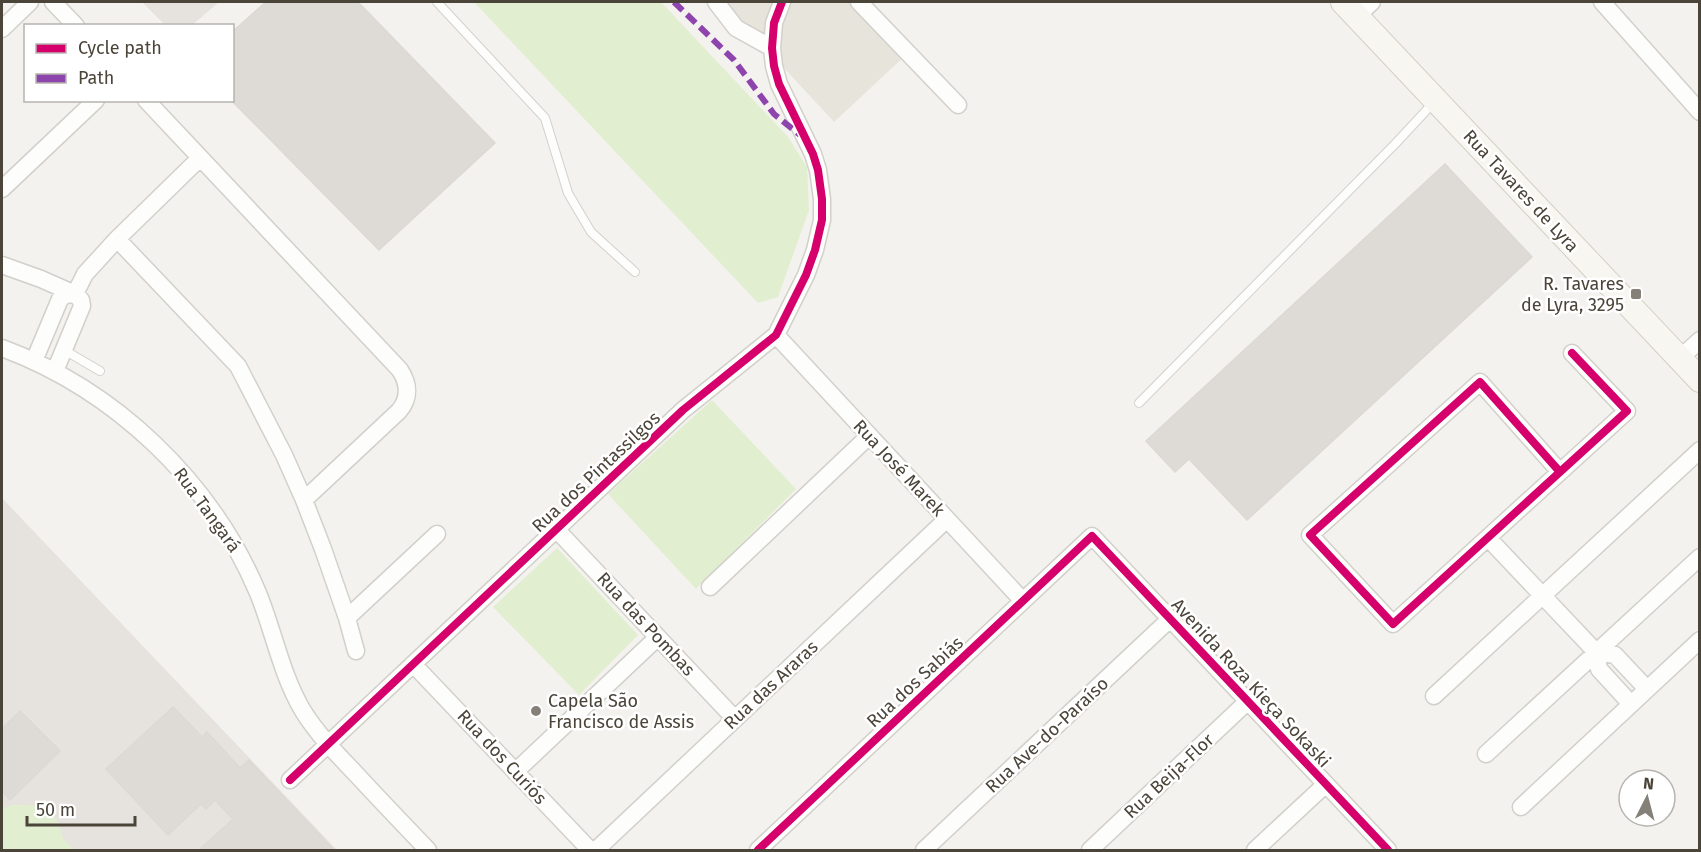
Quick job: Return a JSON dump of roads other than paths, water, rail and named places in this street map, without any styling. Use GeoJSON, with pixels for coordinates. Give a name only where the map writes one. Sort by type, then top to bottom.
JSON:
{"type":"FeatureCollection","features":[{"type":"Feature","properties":{"kind":"main road","name":"Rua Tavares de Lyra"},"geometry":{"type":"LineString","coordinates":[[1357,6],[1436,100],[1700,380]]}},
{"type":"Feature","properties":{"kind":"street"},"geometry":{"type":"LineString","coordinates":[[2,29],[30,2]]}},
{"type":"Feature","properties":{"kind":"street"},"geometry":{"type":"LineString","coordinates":[[53,2],[74,24]]}},
{"type":"Feature","properties":{"kind":"street"},"geometry":{"type":"LineString","coordinates":[[716,2],[736,28],[772,48]]}},
{"type":"Feature","properties":{"kind":"street","name":"Rua dos Pintassilgos"},"geometry":{"type":"LineString","coordinates":[[290,780],[683,410],[776,335],[806,275],[822,220],[818,170],[813,154],[779,84],[774,66],[772,48],[774,23],[782,2]]}},
{"type":"Feature","properties":{"kind":"street"},"geometry":{"type":"LineString","coordinates":[[859,2],[958,105]]}},
{"type":"Feature","properties":{"kind":"street"},"geometry":{"type":"LineString","coordinates":[[1602,2],[1700,112]]}},
{"type":"Feature","properties":{"kind":"street"},"geometry":{"type":"LineString","coordinates":[[2,189],[94,102]]}},
{"type":"Feature","properties":{"kind":"street"},"geometry":{"type":"LineString","coordinates":[[148,102],[400,370],[407,382],[407,395],[399,411],[304,500]]}},
{"type":"Feature","properties":{"kind":"street"},"geometry":{"type":"LineString","coordinates":[[75,294],[85,274],[200,158]]}},
{"type":"Feature","properties":{"kind":"street"},"geometry":{"type":"LineString","coordinates":[[117,240],[238,366],[284,455],[304,500],[347,618],[356,651]]}},
{"type":"Feature","properties":{"kind":"street"},"geometry":{"type":"LineString","coordinates":[[2,265],[75,294],[81,300],[82,306],[55,371]]}},
{"type":"Feature","properties":{"kind":"street"},"geometry":{"type":"LineString","coordinates":[[34,361],[60,299],[65,294],[75,294]]}},
{"type":"Feature","properties":{"kind":"street","name":"Rua José Marek"},"geometry":{"type":"LineString","coordinates":[[776,335],[1023,601]]}},
{"type":"Feature","properties":{"kind":"street"},"geometry":{"type":"LineString","coordinates":[[43,340],[64,350]]}},
{"type":"Feature","properties":{"kind":"street"},"geometry":{"type":"LineString","coordinates":[[1679,358],[1700,340]]}},
{"type":"Feature","properties":{"kind":"street","name":"Rua Tangará"},"geometry":{"type":"LineString","coordinates":[[2,348],[55,371],[103,402],[136,427],[173,463],[212,511],[244,563],[268,620],[285,674],[310,722],[428,850]]}},
{"type":"Feature","properties":{"kind":"street"},"geometry":{"type":"LineString","coordinates":[[1560,472],[1480,382],[1310,535],[1393,624],[1488,538],[1627,411],[1572,353]]}},
{"type":"Feature","properties":{"kind":"street"},"geometry":{"type":"LineString","coordinates":[[710,587],[869,436]]}},
{"type":"Feature","properties":{"kind":"street"},"geometry":{"type":"LineString","coordinates":[[1434,696],[1700,450]]}},
{"type":"Feature","properties":{"kind":"street","name":"Rua das Araras"},"geometry":{"type":"LineString","coordinates":[[596,850],[946,519]]}},
{"type":"Feature","properties":{"kind":"street","name":"Rua das Pombas"},"geometry":{"type":"LineString","coordinates":[[556,529],[735,719]]}},
{"type":"Feature","properties":{"kind":"street"},"geometry":{"type":"LineString","coordinates":[[347,618],[437,534]]}},
{"type":"Feature","properties":{"kind":"street","name":"Rua dos Sabiás"},"geometry":{"type":"LineString","coordinates":[[758,850],[1092,536]]}},
{"type":"Feature","properties":{"kind":"street","name":"Avenida Roza Kieça Sokaski"},"geometry":{"type":"LineString","coordinates":[[1092,536],[1388,850]]}},
{"type":"Feature","properties":{"kind":"street"},"geometry":{"type":"LineString","coordinates":[[1488,538],[1596,652],[1599,669],[1631,704]]}},
{"type":"Feature","properties":{"kind":"street"},"geometry":{"type":"LineString","coordinates":[[1486,754],[1700,557]]}},
{"type":"Feature","properties":{"kind":"street","name":"Rua Ave-do-Paraíso"},"geometry":{"type":"LineString","coordinates":[[924,850],[1170,619]]}},
{"type":"Feature","properties":{"kind":"street"},"geometry":{"type":"LineString","coordinates":[[515,772],[658,637]]}},
{"type":"Feature","properties":{"kind":"street"},"geometry":{"type":"LineString","coordinates":[[1521,807],[1700,640]]}},
{"type":"Feature","properties":{"kind":"street"},"geometry":{"type":"LineString","coordinates":[[1596,652],[1615,655],[1647,689]]}},
{"type":"Feature","properties":{"kind":"street","name":"Rua dos Curiós"},"geometry":{"type":"LineString","coordinates":[[413,664],[590,850]]}},
{"type":"Feature","properties":{"kind":"street","name":"Rua Beija-Flor"},"geometry":{"type":"LineString","coordinates":[[1090,850],[1248,701]]}},
{"type":"Feature","properties":{"kind":"street"},"geometry":{"type":"LineString","coordinates":[[1255,850],[1326,784]]}},
{"type":"Feature","properties":{"kind":"lane"},"geometry":{"type":"LineString","coordinates":[[437,2],[546,118],[568,193],[591,232],[635,272]]}},
{"type":"Feature","properties":{"kind":"lane"},"geometry":{"type":"LineString","coordinates":[[1139,403],[1436,100]]}},
{"type":"Feature","properties":{"kind":"lane"},"geometry":{"type":"LineString","coordinates":[[64,350],[100,371]]}},
{"type":"Feature","properties":{"kind":"place","name":"R. Tavares de Lyra, 3295"},"geometry":{"type":"Point","coordinates":[1636,294]}},
{"type":"Feature","properties":{"kind":"place","name":"Capela São Francisco de Assis"},"geometry":{"type":"Point","coordinates":[536,711]}}]}
